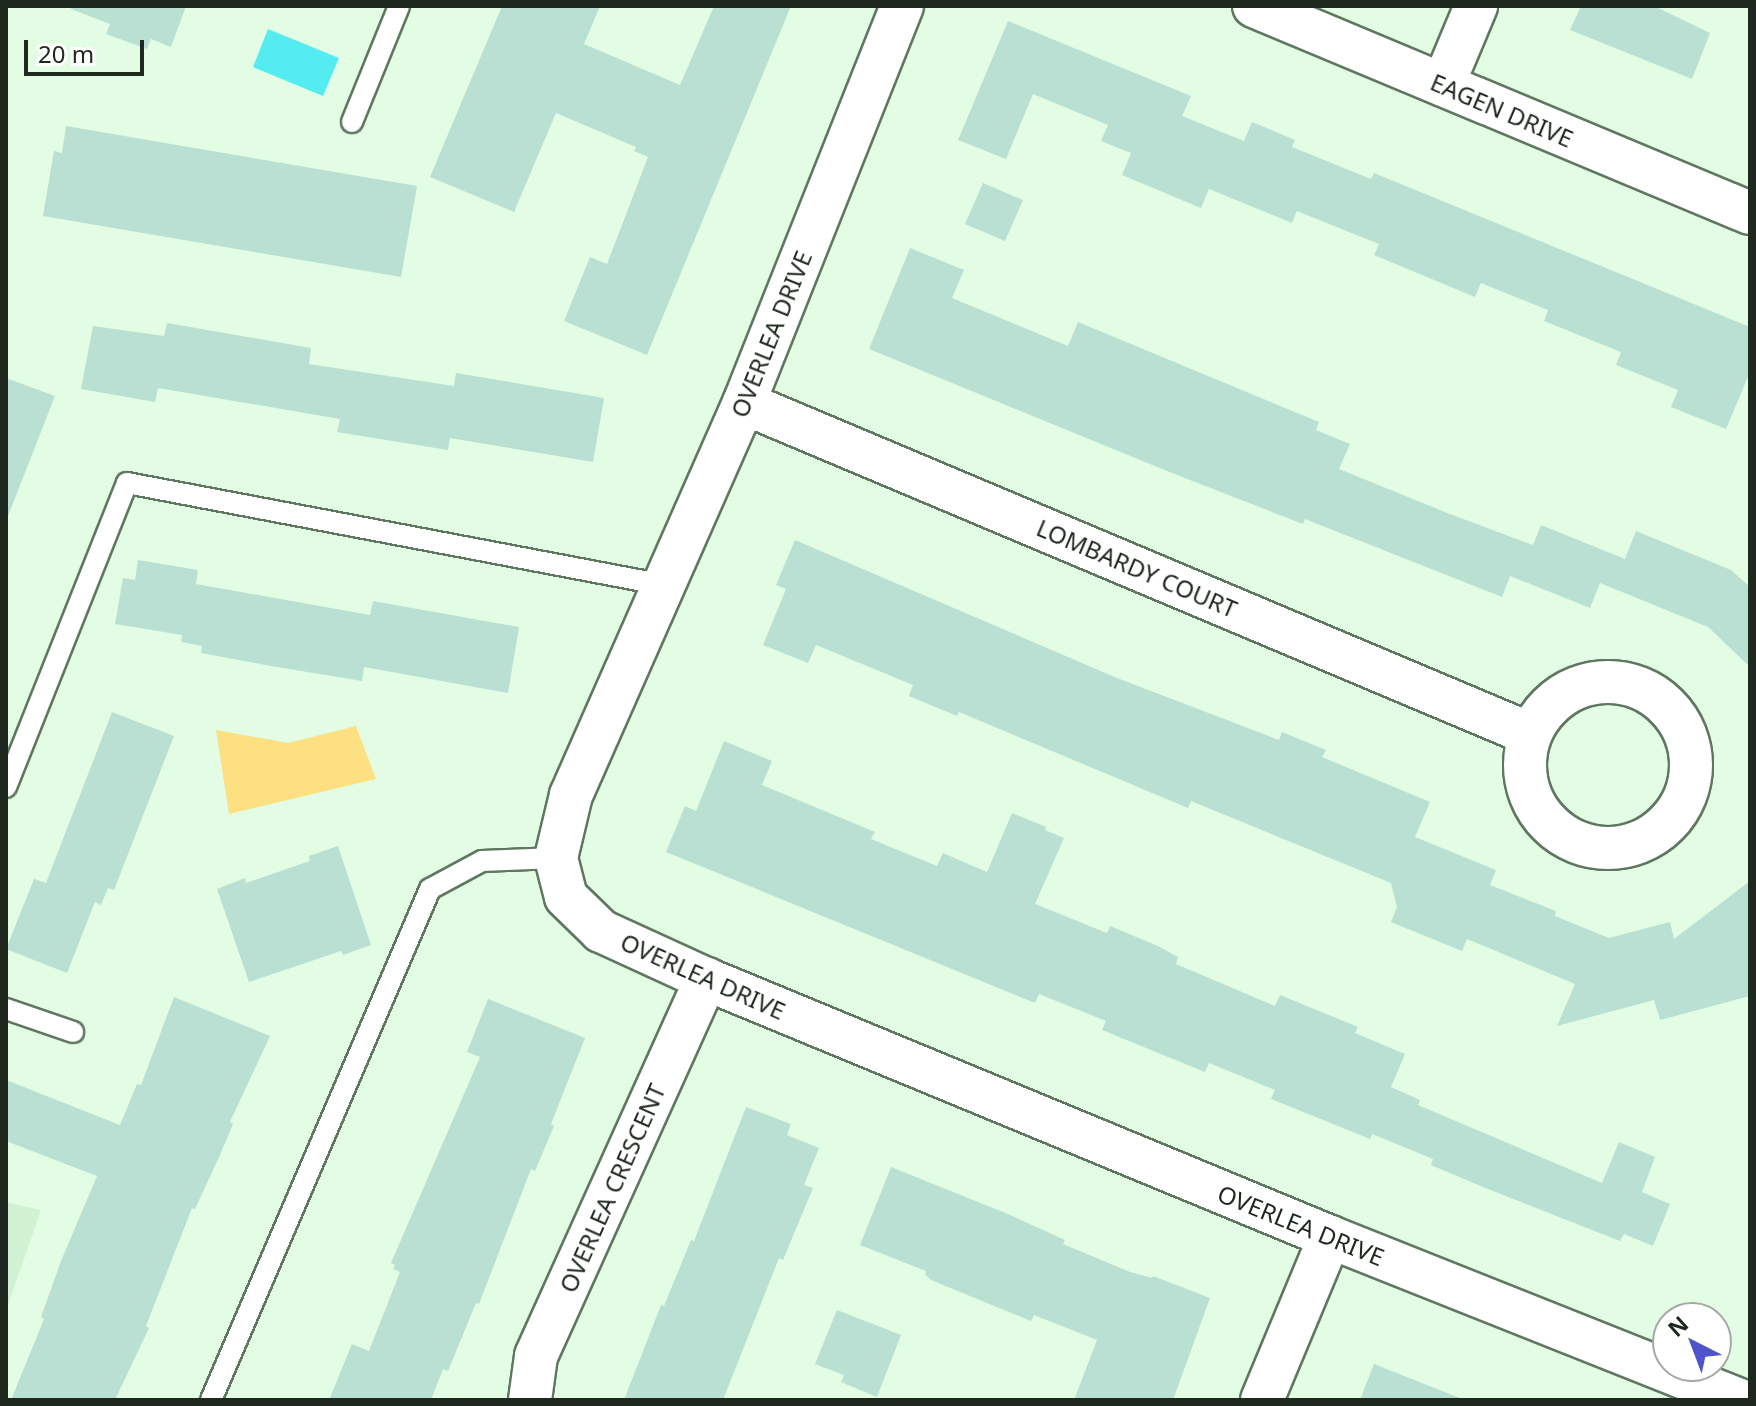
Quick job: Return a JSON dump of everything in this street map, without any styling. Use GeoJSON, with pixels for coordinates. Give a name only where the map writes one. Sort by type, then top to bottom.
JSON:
{"type":"FeatureCollection","features":[{"type":"Feature","properties":{"kind":"street","name":"OVERLEA DRIVE"},"geometry":{"type":"LineString","coordinates":[[902,6],[744,403],[571,795],[556,858],[566,897],[601,931],[706,979],[1330,1237],[1740,1400]]}},
{"type":"Feature","properties":{"kind":"street","name":"EAGEN DRIVE"},"geometry":{"type":"LineString","coordinates":[[1254,6],[1750,213]]}},
{"type":"Feature","properties":{"kind":"street"},"geometry":{"type":"LineString","coordinates":[[1443,85],[1476,6]]}},
{"type":"Feature","properties":{"kind":"street","name":"LOMBARDY COURT"},"geometry":{"type":"LineString","coordinates":[[744,403],[1530,734]]}},
{"type":"Feature","properties":{"kind":"street","name":"OVERLEA CRESCENT"},"geometry":{"type":"LineString","coordinates":[[530,1400],[536,1356],[706,979]]}},
{"type":"Feature","properties":{"kind":"street"},"geometry":{"type":"LineString","coordinates":[[1262,1400],[1330,1237]]}},
{"type":"Feature","properties":{"kind":"lane"},"geometry":{"type":"LineString","coordinates":[[352,122],[399,6]]}},
{"type":"Feature","properties":{"kind":"lane"},"geometry":{"type":"LineString","coordinates":[[6,787],[127,483],[664,585]]}},
{"type":"Feature","properties":{"kind":"lane"},"geometry":{"type":"LineString","coordinates":[[211,1400],[430,889],[482,861],[556,858]]}},
{"type":"Feature","properties":{"kind":"lane"},"geometry":{"type":"LineString","coordinates":[[6,1009],[73,1032]]}},
{"type":"Feature","properties":{"kind":"shaded area"},"geometry":{"type":"Polygon","coordinates":[[[356,726],[376,779],[229,814],[216,730],[288,743],[356,726]]]}},
{"type":"Feature","properties":{"kind":"shaded area"},"geometry":{"type":"Polygon","coordinates":[[[6,1202],[41,1210],[6,1311],[6,1202]]]}},
{"type":"Feature","properties":{"kind":"water"},"geometry":{"type":"Polygon","coordinates":[[[268,29],[339,58],[323,96],[253,67],[268,29]]]}},
{"type":"Feature","properties":{"kind":"building"},"geometry":{"type":"Polygon","coordinates":[[[72,6],[186,6],[171,47],[151,39],[147,49],[106,34],[110,24],[71,9],[72,6]]]}},
{"type":"Feature","properties":{"kind":"building"},"geometry":{"type":"Polygon","coordinates":[[[502,6],[600,6],[584,44],[680,85],[714,6],[791,6],[647,355],[564,321],[590,257],[607,264],[648,157],[634,151],[636,147],[556,113],[514,212],[430,177],[502,6]]]}},
{"type":"Feature","properties":{"kind":"building"},"geometry":{"type":"Polygon","coordinates":[[[1581,6],[1654,6],[1710,33],[1692,79],[1570,30],[1581,6]]]}},
{"type":"Feature","properties":{"kind":"building"},"geometry":{"type":"Polygon","coordinates":[[[1008,21],[1191,96],[1182,116],[1244,141],[1252,122],[1295,140],[1292,147],[1371,179],[1374,173],[1750,327],[1750,372],[1726,429],[1671,407],[1678,390],[1616,365],[1621,352],[1544,321],[1548,310],[1481,283],[1475,297],[1374,255],[1379,244],[1297,211],[1292,223],[1209,189],[1201,208],[1122,175],[1131,153],[1101,141],[1108,125],[1033,94],[1006,159],[958,140],[1008,21]]]}},
{"type":"Feature","properties":{"kind":"building"},"geometry":{"type":"Polygon","coordinates":[[[66,126],[417,186],[401,277],[43,216],[54,151],[62,153],[66,126]]]}},
{"type":"Feature","properties":{"kind":"building"},"geometry":{"type":"Polygon","coordinates":[[[983,183],[1023,200],[1005,241],[965,224],[983,183]]]}},
{"type":"Feature","properties":{"kind":"building"},"geometry":{"type":"Polygon","coordinates":[[[910,248],[964,270],[952,298],[1068,346],[1078,322],[1319,422],[1316,430],[1350,444],[1339,469],[1450,514],[1533,545],[1541,525],[1625,559],[1636,531],[1731,570],[1750,587],[1750,667],[1708,627],[1600,583],[1590,608],[1510,576],[1502,597],[1305,519],[1303,524],[1172,473],[869,349],[910,248]]]}},
{"type":"Feature","properties":{"kind":"building"},"geometry":{"type":"Polygon","coordinates":[[[167,323],[311,348],[309,364],[454,386],[456,373],[604,398],[593,462],[450,438],[448,450],[337,432],[340,419],[158,388],[155,402],[81,389],[93,326],[164,336],[167,323]]]}},
{"type":"Feature","properties":{"kind":"building"},"geometry":{"type":"Polygon","coordinates":[[[6,378],[55,396],[8,516],[6,515],[6,378]]]}},
{"type":"Feature","properties":{"kind":"building"},"geometry":{"type":"Polygon","coordinates":[[[795,540],[1117,678],[1279,740],[1282,732],[1326,750],[1322,757],[1430,802],[1415,837],[1496,870],[1490,885],[1556,911],[1555,916],[1609,938],[1670,922],[1674,939],[1750,881],[1750,996],[1660,1020],[1654,1000],[1557,1026],[1575,984],[1467,939],[1462,951],[1391,922],[1397,907],[1391,883],[1191,801],[1188,808],[959,712],[957,716],[909,696],[913,685],[816,645],[808,663],[763,645],[786,589],[776,585],[795,540]]]}},
{"type":"Feature","properties":{"kind":"building"},"geometry":{"type":"Polygon","coordinates":[[[138,560],[198,570],[196,584],[370,615],[373,601],[519,627],[508,693],[364,667],[362,681],[271,666],[201,653],[202,646],[181,642],[182,635],[115,624],[123,578],[135,580],[138,560]]]}},
{"type":"Feature","properties":{"kind":"building"},"geometry":{"type":"Polygon","coordinates":[[[112,712],[174,736],[114,890],[108,888],[101,905],[95,902],[67,973],[6,949],[34,879],[46,883],[112,712]]]}},
{"type":"Feature","properties":{"kind":"building"},"geometry":{"type":"Polygon","coordinates":[[[724,741],[772,761],[762,785],[875,832],[871,839],[937,866],[943,853],[987,872],[1012,813],[1046,827],[1045,830],[1064,838],[1035,904],[1107,933],[1110,926],[1158,946],[1178,957],[1176,964],[1275,1006],[1280,995],[1358,1027],[1355,1033],[1405,1054],[1391,1087],[1420,1100],[1418,1105],[1602,1183],[1619,1142],[1655,1157],[1642,1192],[1670,1204],[1653,1246],[1624,1234],[1620,1241],[1483,1187],[1431,1165],[1433,1159],[1372,1134],[1370,1139],[1271,1099],[1275,1090],[1209,1063],[1205,1072],[1102,1030],[1106,1021],[1039,994],[1035,1003],[666,852],[685,806],[696,811],[724,741]]]}},
{"type":"Feature","properties":{"kind":"building"},"geometry":{"type":"Polygon","coordinates":[[[338,846],[371,945],[343,955],[341,951],[249,982],[217,889],[245,878],[246,883],[310,861],[309,856],[338,846]]]}},
{"type":"Feature","properties":{"kind":"building"},"geometry":{"type":"Polygon","coordinates":[[[174,997],[270,1036],[230,1122],[233,1124],[220,1155],[195,1209],[192,1208],[146,1326],[149,1328],[115,1400],[11,1400],[44,1319],[41,1317],[61,1261],[97,1176],[6,1141],[6,1080],[120,1125],[137,1084],[141,1085],[174,997]]]}},
{"type":"Feature","properties":{"kind":"building"},"geometry":{"type":"Polygon","coordinates":[[[488,999],[585,1038],[551,1124],[554,1126],[535,1171],[531,1169],[479,1304],[476,1303],[448,1371],[443,1369],[431,1400],[329,1400],[352,1344],[369,1351],[400,1272],[393,1269],[395,1265],[391,1263],[480,1057],[467,1052],[488,999]]]}},
{"type":"Feature","properties":{"kind":"building"},"geometry":{"type":"Polygon","coordinates":[[[746,1107],[791,1124],[787,1135],[819,1148],[804,1185],[813,1188],[783,1260],[779,1258],[723,1400],[624,1400],[661,1305],[664,1306],[691,1240],[694,1241],[746,1107]]]}},
{"type":"Feature","properties":{"kind":"building"},"geometry":{"type":"Polygon","coordinates":[[[891,1167],[1008,1214],[1065,1240],[1063,1244],[1130,1272],[1153,1276],[1210,1298],[1173,1400],[1074,1400],[1097,1340],[1034,1315],[1031,1321],[931,1280],[926,1271],[860,1245],[891,1167]]]}},
{"type":"Feature","properties":{"kind":"building"},"geometry":{"type":"Polygon","coordinates":[[[837,1310],[901,1335],[877,1397],[841,1382],[844,1375],[815,1364],[837,1310]]]}},
{"type":"Feature","properties":{"kind":"building"},"geometry":{"type":"Polygon","coordinates":[[[1374,1364],[1460,1398],[1460,1400],[1360,1400],[1374,1364]]]}}]}
